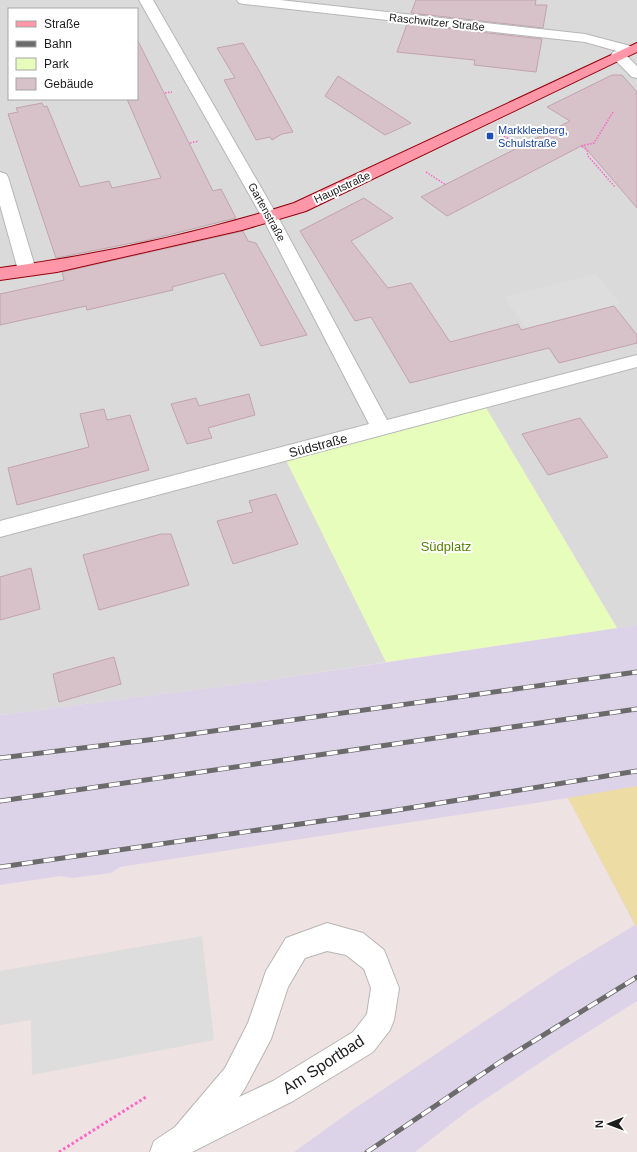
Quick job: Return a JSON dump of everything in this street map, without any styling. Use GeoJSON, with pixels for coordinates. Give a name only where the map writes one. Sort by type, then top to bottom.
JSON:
{"type":"FeatureCollection","features":[{"type":"Feature","properties":{"kind":"main road","name":"Hauptstraße"},"geometry":{"type":"LineString","coordinates":[[0,274],[57,266],[270,217],[300,207],[628,51]]}},
{"type":"Feature","properties":{"kind":"street","name":"Gartenstraße"},"geometry":{"type":"LineString","coordinates":[[146,0],[270,217],[381,428]]}},
{"type":"Feature","properties":{"kind":"street","name":"Raschwitzer Straße"},"geometry":{"type":"LineString","coordinates":[[244,0],[585,38],[607,43],[628,51]]}},
{"type":"Feature","properties":{"kind":"street"},"geometry":{"type":"LineString","coordinates":[[628,51],[637,74]]}},
{"type":"Feature","properties":{"kind":"street"},"geometry":{"type":"LineString","coordinates":[[0,178],[28,270]]}},
{"type":"Feature","properties":{"kind":"street","name":"Südstraße"},"geometry":{"type":"LineString","coordinates":[[0,529],[637,361]]}},
{"type":"Feature","properties":{"kind":"street","name":"Am Sportbad"},"geometry":{"type":"LineString","coordinates":[[327,937],[353,943],[374,960],[385,988],[380,1020],[363,1042],[283,1091],[175,1145],[235,1078],[261,1029],[276,981],[296,948],[327,937]]}},
{"type":"Feature","properties":{"kind":"path"},"geometry":{"type":"LineString","coordinates":[[613,112],[594,143],[581,146],[587,150],[588,156],[615,187]]}},
{"type":"Feature","properties":{"kind":"path"},"geometry":{"type":"LineString","coordinates":[[501,134],[521,146]]}},
{"type":"Feature","properties":{"kind":"path"},"geometry":{"type":"LineString","coordinates":[[424,170],[446,185]]}},
{"type":"Feature","properties":{"kind":"path"},"geometry":{"type":"LineString","coordinates":[[59,1152],[146,1097]]}},
{"type":"Feature","properties":{"kind":"shaded area"},"geometry":{"type":"Polygon","coordinates":[[[0,0],[637,0],[637,625],[617,628],[494,422],[283,454],[386,662],[256,682],[0,715],[0,0]]]}},
{"type":"Feature","properties":{"kind":"shaded area"},"geometry":{"type":"Polygon","coordinates":[[[596,274],[620,304],[526,328],[504,297],[596,274]]]}},
{"type":"Feature","properties":{"kind":"shaded area"},"geometry":{"type":"Polygon","coordinates":[[[637,625],[637,1001],[550,1056],[469,1110],[415,1152],[294,1152],[351,1111],[561,970],[635,925],[568,798],[120,867],[111,873],[72,878],[61,876],[0,885],[0,715],[256,682],[637,625]]]}},
{"type":"Feature","properties":{"kind":"shaded area"},"geometry":{"type":"Polygon","coordinates":[[[637,786],[637,928],[568,798],[637,786]]]}},
{"type":"Feature","properties":{"kind":"shaded area"},"geometry":{"type":"Polygon","coordinates":[[[202,936],[214,1040],[32,1075],[31,1020],[0,1025],[0,971],[202,936]]]}},
{"type":"Feature","properties":{"kind":"green space","name":"Südplatz"},"geometry":{"type":"Polygon","coordinates":[[[482,401],[617,628],[386,662],[283,454],[482,401]]]}},
{"type":"Feature","properties":{"kind":"building"},"geometry":{"type":"Polygon","coordinates":[[[416,0],[536,0],[535,5],[547,5],[543,28],[411,13],[416,0]]]}},
{"type":"Feature","properties":{"kind":"building"},"geometry":{"type":"Polygon","coordinates":[[[407,24],[542,39],[536,72],[474,65],[475,60],[397,52],[407,24]]]}},
{"type":"Feature","properties":{"kind":"building"},"geometry":{"type":"Polygon","coordinates":[[[138,41],[213,191],[221,189],[236,218],[148,240],[56,258],[8,114],[18,112],[16,108],[42,103],[44,107],[47,106],[80,187],[109,181],[112,188],[161,178],[127,100],[138,100],[138,41]]]}},
{"type":"Feature","properties":{"kind":"building"},"geometry":{"type":"Polygon","coordinates":[[[243,43],[293,132],[282,134],[272,140],[270,137],[256,140],[224,80],[235,78],[217,48],[243,43]]]}},
{"type":"Feature","properties":{"kind":"building"},"geometry":{"type":"Polygon","coordinates":[[[612,75],[622,75],[637,92],[637,208],[583,145],[447,216],[421,197],[570,121],[547,107],[612,75]]]}},
{"type":"Feature","properties":{"kind":"building"},"geometry":{"type":"Polygon","coordinates":[[[338,76],[411,123],[385,135],[325,96],[338,76]]]}},
{"type":"Feature","properties":{"kind":"building"},"geometry":{"type":"Polygon","coordinates":[[[364,198],[393,218],[351,241],[388,288],[411,283],[450,342],[518,324],[521,330],[614,306],[637,335],[637,343],[559,363],[549,348],[410,383],[371,317],[355,321],[300,231],[364,198]]]}},
{"type":"Feature","properties":{"kind":"building"},"geometry":{"type":"Polygon","coordinates":[[[243,231],[248,241],[256,243],[307,335],[261,346],[224,273],[172,287],[173,290],[87,310],[86,306],[0,325],[0,294],[64,280],[62,272],[243,231]]]}},
{"type":"Feature","properties":{"kind":"building"},"geometry":{"type":"Polygon","coordinates":[[[249,394],[255,415],[208,428],[212,438],[187,444],[171,404],[196,398],[199,406],[249,394]]]}},
{"type":"Feature","properties":{"kind":"building"},"geometry":{"type":"Polygon","coordinates":[[[104,409],[107,420],[130,415],[149,470],[17,505],[8,468],[89,447],[80,414],[104,409]]]}},
{"type":"Feature","properties":{"kind":"building"},"geometry":{"type":"Polygon","coordinates":[[[580,418],[608,457],[548,475],[522,434],[580,418]]]}},
{"type":"Feature","properties":{"kind":"building"},"geometry":{"type":"Polygon","coordinates":[[[276,494],[298,544],[233,564],[217,521],[253,512],[249,501],[276,494]]]}},
{"type":"Feature","properties":{"kind":"building"},"geometry":{"type":"Polygon","coordinates":[[[161,534],[171,534],[189,585],[99,610],[83,555],[161,534]]]}},
{"type":"Feature","properties":{"kind":"building"},"geometry":{"type":"Polygon","coordinates":[[[31,568],[40,609],[0,620],[0,577],[31,568]]]}},
{"type":"Feature","properties":{"kind":"building"},"geometry":{"type":"Polygon","coordinates":[[[114,657],[121,684],[59,702],[53,674],[114,657]]]}},
{"type":"Feature","properties":{"kind":"railway"},"geometry":{"type":"LineString","coordinates":[[0,758],[156,739],[637,672]]}},
{"type":"Feature","properties":{"kind":"railway"},"geometry":{"type":"LineString","coordinates":[[0,801],[637,709]]}},
{"type":"Feature","properties":{"kind":"railway"},"geometry":{"type":"LineString","coordinates":[[0,867],[391,811],[637,771]]}},
{"type":"Feature","properties":{"kind":"railway"},"geometry":{"type":"LineString","coordinates":[[367,1152],[500,1062],[637,977]]}},
{"type":"Feature","properties":{"kind":"place","name":"Markkleeberg, Schulstraße"},"geometry":{"type":"Point","coordinates":[490,136]}}]}
